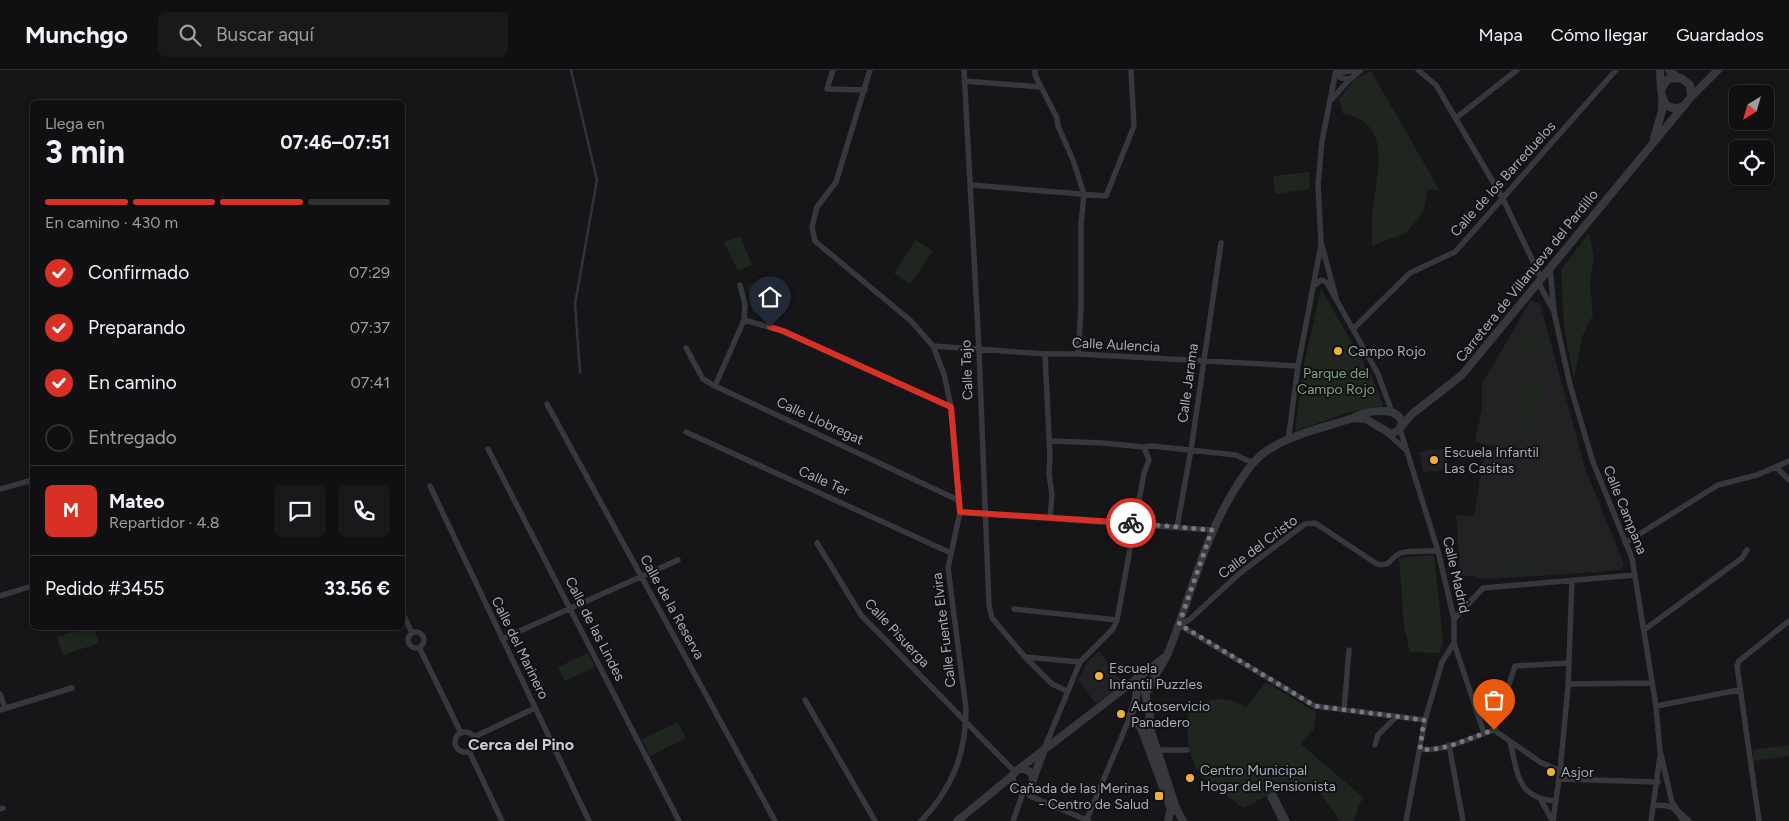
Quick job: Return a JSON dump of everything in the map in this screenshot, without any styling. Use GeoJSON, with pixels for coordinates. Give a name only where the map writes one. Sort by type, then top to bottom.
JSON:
{"type":"FeatureCollection","features":[{"type":"Feature","properties":{"kind":"street"},"geometry":{"type":"LineString","coordinates":[[833,70],[827,89],[865,90],[870,70]]}},
{"type":"Feature","properties":{"kind":"street","name":"Calle Tajo"},"geometry":{"type":"LineString","coordinates":[[964,70],[979,350],[989,605],[992,618],[1025,657],[1052,684],[1068,691]]}},
{"type":"Feature","properties":{"kind":"street"},"geometry":{"type":"LineString","coordinates":[[1035,70],[1035,75],[1057,118],[1058,126],[1073,160],[1084,194],[1081,224],[1081,309],[1078,354]]}},
{"type":"Feature","properties":{"kind":"street"},"geometry":{"type":"LineString","coordinates":[[971,185],[1106,196],[1134,126],[1131,70]]}},
{"type":"Feature","properties":{"kind":"street"},"geometry":{"type":"LineString","coordinates":[[1336,72],[1356,70]]}},
{"type":"Feature","properties":{"kind":"street"},"geometry":{"type":"LineString","coordinates":[[1330,101],[1350,78],[1361,70]]}},
{"type":"Feature","properties":{"kind":"street"},"geometry":{"type":"LineString","coordinates":[[1418,70],[1436,85],[1503,199],[1554,312]]}},
{"type":"Feature","properties":{"kind":"street"},"geometry":{"type":"LineString","coordinates":[[1456,118],[1517,70]]}},
{"type":"Feature","properties":{"kind":"street","name":"Calle de los Barreduelos"},"geometry":{"type":"LineString","coordinates":[[1353,329],[1410,273],[1455,252],[1616,70]]}},
{"type":"Feature","properties":{"kind":"street"},"geometry":{"type":"LineString","coordinates":[[1660,70],[1662,100],[1665,104],[1674,108],[1684,106],[1718,70]]}},
{"type":"Feature","properties":{"kind":"street"},"geometry":{"type":"LineString","coordinates":[[1669,70],[1687,82],[1698,83],[1711,77]]}},
{"type":"Feature","properties":{"kind":"street"},"geometry":{"type":"LineString","coordinates":[[1336,72],[1341,78],[1350,78]]}},
{"type":"Feature","properties":{"kind":"street"},"geometry":{"type":"LineString","coordinates":[[1336,72],[1322,141],[1318,185],[1321,242],[1336,298]]}},
{"type":"Feature","properties":{"kind":"street"},"geometry":{"type":"LineString","coordinates":[[1661,89],[1668,79],[1677,77]]}},
{"type":"Feature","properties":{"kind":"street"},"geometry":{"type":"LineString","coordinates":[[965,81],[1041,87]]}},
{"type":"Feature","properties":{"kind":"street"},"geometry":{"type":"LineString","coordinates":[[1687,82],[1691,89],[1691,97]]}},
{"type":"Feature","properties":{"kind":"street","name":"Calle Fuente Elvira"},"geometry":{"type":"LineString","coordinates":[[865,90],[836,182],[817,207],[812,227],[815,241],[910,320],[933,346],[944,374],[951,407],[960,512],[948,568],[966,709],[966,722],[961,752],[952,780],[932,810],[921,821]]}},
{"type":"Feature","properties":{"kind":"street","name":"Carretera de Villanueva del Pardillo"},"geometry":{"type":"LineString","coordinates":[[1652,144],[1662,111],[1662,100]]}},
{"type":"Feature","properties":{"kind":"street","name":"Carretera de Villanueva del Pardillo"},"geometry":{"type":"LineString","coordinates":[[1400,428],[1412,414],[1462,375],[1550,266],[1684,106]]}},
{"type":"Feature","properties":{"kind":"street"},"geometry":{"type":"LineString","coordinates":[[1290,439],[1289,434],[1298,366],[1321,242]]}},
{"type":"Feature","properties":{"kind":"street","name":"Calle Jarama"},"geometry":{"type":"LineString","coordinates":[[1178,527],[1221,243]]}},
{"type":"Feature","properties":{"kind":"street"},"geometry":{"type":"LineString","coordinates":[[1550,266],[1554,312]]}},
{"type":"Feature","properties":{"kind":"street"},"geometry":{"type":"LineString","coordinates":[[1314,286],[1319,281],[1326,282],[1336,298],[1378,374],[1392,413],[1401,420],[1400,428],[1393,434],[1366,419],[1353,418]]}},
{"type":"Feature","properties":{"kind":"street"},"geometry":{"type":"LineString","coordinates":[[716,386],[744,320],[745,304],[740,285]]}},
{"type":"Feature","properties":{"kind":"street","name":"Calle Campana"},"geometry":{"type":"LineString","coordinates":[[1554,312],[1570,385],[1584,435],[1632,558],[1656,706],[1660,752]]}},
{"type":"Feature","properties":{"kind":"street"},"geometry":{"type":"LineString","coordinates":[[744,320],[783,331],[951,407]]}},
{"type":"Feature","properties":{"kind":"street","name":"Calle Aulencia"},"geometry":{"type":"LineString","coordinates":[[933,346],[1045,354],[1078,354],[1298,366]]}},
{"type":"Feature","properties":{"kind":"street","name":"Calle Llobregat"},"geometry":{"type":"LineString","coordinates":[[686,348],[703,379],[958,500]]}},
{"type":"Feature","properties":{"kind":"street"},"geometry":{"type":"LineString","coordinates":[[1045,354],[1050,441],[1049,473],[1052,494],[1050,518]]}},
{"type":"Feature","properties":{"kind":"street","name":"Calle de la Reserva"},"geometry":{"type":"LineString","coordinates":[[547,404],[775,821]]}},
{"type":"Feature","properties":{"kind":"street"},"geometry":{"type":"LineString","coordinates":[[1122,691],[1149,690],[1150,685],[1168,655],[1212,530],[1227,500],[1253,463],[1267,450],[1290,439],[1358,415],[1372,412],[1392,413],[1402,416],[1412,414]]}},
{"type":"Feature","properties":{"kind":"street"},"geometry":{"type":"LineString","coordinates":[[1392,413],[1382,414],[1379,418],[1382,429],[1408,452]]}},
{"type":"Feature","properties":{"kind":"street","name":"Calle Madrid"},"geometry":{"type":"LineString","coordinates":[[1400,428],[1438,551],[1454,619],[1454,643]]}},
{"type":"Feature","properties":{"kind":"street","name":"Calle Ter"},"geometry":{"type":"LineString","coordinates":[[686,432],[951,553]]}},
{"type":"Feature","properties":{"kind":"street"},"geometry":{"type":"LineString","coordinates":[[1050,441],[1152,446],[1191,450],[1236,455],[1253,463]]}},
{"type":"Feature","properties":{"kind":"street"},"geometry":{"type":"LineString","coordinates":[[994,791],[1006,788],[1022,789],[1029,787],[1080,662],[1113,629],[1117,620],[1144,473],[1149,460],[1144,447]]}},
{"type":"Feature","properties":{"kind":"street","name":"Calle de las Lindes"},"geometry":{"type":"LineString","coordinates":[[488,449],[679,821]]}},
{"type":"Feature","properties":{"kind":"street"},"geometry":{"type":"LineString","coordinates":[[1625,542],[1718,485],[1756,475],[1789,461]]}},
{"type":"Feature","properties":{"kind":"street"},"geometry":{"type":"LineString","coordinates":[[1776,467],[1789,480]]}},
{"type":"Feature","properties":{"kind":"street"},"geometry":{"type":"LineString","coordinates":[[0,490],[30,481]]}},
{"type":"Feature","properties":{"kind":"street","name":"Calle del Marinero"},"geometry":{"type":"LineString","coordinates":[[430,486],[589,821]]}},
{"type":"Feature","properties":{"kind":"street"},"geometry":{"type":"LineString","coordinates":[[960,512],[1212,530]]}},
{"type":"Feature","properties":{"kind":"street","name":"Calle del Cristo"},"geometry":{"type":"LineString","coordinates":[[1179,624],[1190,620],[1240,573],[1305,524],[1315,523],[1376,564],[1384,565],[1401,552],[1438,551]]}},
{"type":"Feature","properties":{"kind":"street","name":"Calle Pisuerga"},"geometry":{"type":"LineString","coordinates":[[817,543],[860,616],[1016,772]]}},
{"type":"Feature","properties":{"kind":"street"},"geometry":{"type":"LineString","coordinates":[[1644,630],[1742,558],[1746,550]]}},
{"type":"Feature","properties":{"kind":"street"},"geometry":{"type":"LineString","coordinates":[[502,639],[678,560]]}},
{"type":"Feature","properties":{"kind":"street"},"geometry":{"type":"LineString","coordinates":[[1454,619],[1483,588],[1635,576]]}},
{"type":"Feature","properties":{"kind":"street"},"geometry":{"type":"LineString","coordinates":[[1553,821],[1560,771],[1568,684],[1572,581]]}},
{"type":"Feature","properties":{"kind":"street"},"geometry":{"type":"LineString","coordinates":[[0,596],[30,587]]}},
{"type":"Feature","properties":{"kind":"street"},"geometry":{"type":"LineString","coordinates":[[1014,608],[1117,620]]}},
{"type":"Feature","properties":{"kind":"street"},"geometry":{"type":"LineString","coordinates":[[405,618],[412,633]]}},
{"type":"Feature","properties":{"kind":"street"},"geometry":{"type":"LineString","coordinates":[[1759,821],[1736,666],[1739,661],[1789,621]]}},
{"type":"Feature","properties":{"kind":"street"},"geometry":{"type":"LineString","coordinates":[[1179,624],[1315,706],[1424,720]]}},
{"type":"Feature","properties":{"kind":"street"},"geometry":{"type":"LineString","coordinates":[[418,632],[422,636],[423,642],[419,647],[413,647],[409,643],[408,637],[412,633],[418,632]]}},
{"type":"Feature","properties":{"kind":"street"},"geometry":{"type":"LineString","coordinates":[[1406,821],[1424,720],[1442,662],[1454,643]]}},
{"type":"Feature","properties":{"kind":"street"},"geometry":{"type":"LineString","coordinates":[[1454,643],[1484,733]]}},
{"type":"Feature","properties":{"kind":"street"},"geometry":{"type":"LineString","coordinates":[[419,647],[461,733]]}},
{"type":"Feature","properties":{"kind":"street"},"geometry":{"type":"LineString","coordinates":[[1344,710],[1349,650]]}},
{"type":"Feature","properties":{"kind":"street"},"geometry":{"type":"LineString","coordinates":[[957,821],[1044,749],[1168,655]]}},
{"type":"Feature","properties":{"kind":"street"},"geometry":{"type":"LineString","coordinates":[[1025,657],[1080,662]]}},
{"type":"Feature","properties":{"kind":"street"},"geometry":{"type":"LineString","coordinates":[[1494,730],[1515,666],[1568,663]]}},
{"type":"Feature","properties":{"kind":"street"},"geometry":{"type":"LineString","coordinates":[[1137,679],[1146,678],[1150,685]]}},
{"type":"Feature","properties":{"kind":"street"},"geometry":{"type":"LineString","coordinates":[[1137,679],[1134,684],[1150,717],[1144,724]]}},
{"type":"Feature","properties":{"kind":"street"},"geometry":{"type":"LineString","coordinates":[[1568,684],[1651,683]]}},
{"type":"Feature","properties":{"kind":"street"},"geometry":{"type":"LineString","coordinates":[[0,694],[2,709],[72,688]]}},
{"type":"Feature","properties":{"kind":"street"},"geometry":{"type":"LineString","coordinates":[[1656,706],[1739,690]]}},
{"type":"Feature","properties":{"kind":"street"},"geometry":{"type":"LineString","coordinates":[[1016,772],[1012,781],[1030,796],[1087,821],[1139,691]]}},
{"type":"Feature","properties":{"kind":"street"},"geometry":{"type":"LineString","coordinates":[[805,700],[875,821]]}},
{"type":"Feature","properties":{"kind":"street"},"geometry":{"type":"LineString","coordinates":[[1133,708],[1139,706],[1147,709]]}},
{"type":"Feature","properties":{"kind":"street"},"geometry":{"type":"LineString","coordinates":[[474,737],[535,708]]}},
{"type":"Feature","properties":{"kind":"street"},"geometry":{"type":"LineString","coordinates":[[1130,717],[1133,722],[1144,724]]}},
{"type":"Feature","properties":{"kind":"street"},"geometry":{"type":"LineString","coordinates":[[1375,746],[1378,735],[1396,717]]}},
{"type":"Feature","properties":{"kind":"street"},"geometry":{"type":"LineString","coordinates":[[1144,724],[1157,750],[1182,821]]}},
{"type":"Feature","properties":{"kind":"street"},"geometry":{"type":"LineString","coordinates":[[1144,724],[1170,809],[1169,819],[1176,817],[1182,821]]}},
{"type":"Feature","properties":{"kind":"street"},"geometry":{"type":"LineString","coordinates":[[1420,749],[1426,750],[1449,745],[1494,730]]}},
{"type":"Feature","properties":{"kind":"street"},"geometry":{"type":"LineString","coordinates":[[1494,730],[1540,762],[1560,771]]}},
{"type":"Feature","properties":{"kind":"street"},"geometry":{"type":"LineString","coordinates":[[468,732],[474,737],[475,743],[469,751],[462,751],[456,745],[456,738],[461,733],[468,732]]}},
{"type":"Feature","properties":{"kind":"street"},"geometry":{"type":"LineString","coordinates":[[1510,742],[1520,780],[1528,793],[1541,800],[1555,801]]}},
{"type":"Feature","properties":{"kind":"street"},"geometry":{"type":"LineString","coordinates":[[1449,745],[1463,821]]}},
{"type":"Feature","properties":{"kind":"street"},"geometry":{"type":"LineString","coordinates":[[1157,750],[1187,750]]}},
{"type":"Feature","properties":{"kind":"street"},"geometry":{"type":"LineString","coordinates":[[469,751],[502,821]]}},
{"type":"Feature","properties":{"kind":"street"},"geometry":{"type":"LineString","coordinates":[[1652,821],[1660,752]]}},
{"type":"Feature","properties":{"kind":"street"},"geometry":{"type":"LineString","coordinates":[[1660,752],[1672,802],[1683,821]]}},
{"type":"Feature","properties":{"kind":"street"},"geometry":{"type":"LineString","coordinates":[[1016,772],[1029,771],[1033,780]]}},
{"type":"Feature","properties":{"kind":"street"},"geometry":{"type":"LineString","coordinates":[[1559,779],[1658,782]]}},
{"type":"Feature","properties":{"kind":"street"},"geometry":{"type":"LineString","coordinates":[[1013,821],[1022,789]]}},
{"type":"Feature","properties":{"kind":"street"},"geometry":{"type":"LineString","coordinates":[[1282,821],[1270,797],[1274,795],[1287,821]]}},
{"type":"Feature","properties":{"kind":"street"},"geometry":{"type":"LineString","coordinates":[[1541,800],[1553,821]]}},
{"type":"Feature","properties":{"kind":"street"},"geometry":{"type":"LineString","coordinates":[[1654,806],[1666,804],[1678,811],[1689,821]]}},
{"type":"Feature","properties":{"kind":"street"},"geometry":{"type":"LineString","coordinates":[[926,821],[932,810]]}},
{"type":"Feature","properties":{"kind":"shaded area"},"geometry":{"type":"Polygon","coordinates":[[[1531,300],[1540,304],[1585,468],[1624,564],[1621,570],[1479,579],[1474,575],[1460,577],[1456,515],[1474,516],[1485,449],[1521,452],[1475,442],[1482,408],[1482,383],[1531,300]]]}},
{"type":"Feature","properties":{"kind":"shaded area","name":"Escuela Infantil Las Casitas"},"geometry":{"type":"Polygon","coordinates":[[[1446,448],[1448,467],[1437,471],[1423,472],[1419,452],[1446,448]]]}},
{"type":"Feature","properties":{"kind":"shaded area","name":"Escuela Infantil Puzzles"},"geometry":{"type":"Polygon","coordinates":[[[1099,651],[1124,684],[1096,704],[1078,680],[1088,661],[1099,651]]]}},
{"type":"Feature","properties":{"kind":"green space"},"geometry":{"type":"Polygon","coordinates":[[[1371,71],[1440,191],[1428,189],[1423,213],[1406,233],[1372,246],[1372,212],[1378,164],[1376,138],[1369,127],[1359,119],[1343,114],[1339,99],[1355,79],[1371,71]]]}},
{"type":"Feature","properties":{"kind":"green space"},"geometry":{"type":"Polygon","coordinates":[[[1309,172],[1310,189],[1275,194],[1273,176],[1309,172]]]}},
{"type":"Feature","properties":{"kind":"green space"},"geometry":{"type":"Polygon","coordinates":[[[1589,233],[1594,258],[1590,282],[1593,315],[1582,337],[1574,379],[1564,327],[1561,270],[1589,233]]]}},
{"type":"Feature","properties":{"kind":"green space"},"geometry":{"type":"Polygon","coordinates":[[[740,236],[752,265],[738,271],[724,242],[740,236]]]}},
{"type":"Feature","properties":{"kind":"green space"},"geometry":{"type":"Polygon","coordinates":[[[916,240],[933,251],[910,284],[894,273],[916,240]]]}},
{"type":"Feature","properties":{"kind":"green space"},"geometry":{"type":"Polygon","coordinates":[[[761,281],[766,311],[753,313],[747,284],[761,281]]]}},
{"type":"Feature","properties":{"kind":"green space","name":"Parque del Campo Rojo"},"geometry":{"type":"Polygon","coordinates":[[[1321,289],[1372,377],[1383,404],[1381,407],[1348,413],[1295,431],[1304,364],[1321,289]]]}},
{"type":"Feature","properties":{"kind":"green space"},"geometry":{"type":"Polygon","coordinates":[[[1516,335],[1546,340],[1543,357],[1513,351],[1516,335]]]}},
{"type":"Feature","properties":{"kind":"green space"},"geometry":{"type":"Polygon","coordinates":[[[1522,380],[1544,384],[1536,428],[1514,424],[1522,380]]]}},
{"type":"Feature","properties":{"kind":"green space"},"geometry":{"type":"Polygon","coordinates":[[[1434,555],[1443,641],[1440,653],[1410,652],[1404,627],[1399,558],[1434,555]]]}},
{"type":"Feature","properties":{"kind":"green space"},"geometry":{"type":"Polygon","coordinates":[[[1508,557],[1531,558],[1529,575],[1507,573],[1508,557]]]}},
{"type":"Feature","properties":{"kind":"green space"},"geometry":{"type":"Polygon","coordinates":[[[80,630],[95,630],[99,643],[63,655],[57,637],[80,630]]]}},
{"type":"Feature","properties":{"kind":"green space"},"geometry":{"type":"Polygon","coordinates":[[[588,653],[595,667],[565,681],[558,667],[588,653]]]}},
{"type":"Feature","properties":{"kind":"green space"},"geometry":{"type":"Polygon","coordinates":[[[1266,682],[1312,710],[1316,710],[1314,729],[1301,744],[1364,798],[1359,804],[1354,821],[1340,821],[1314,784],[1292,783],[1243,808],[1202,777],[1197,770],[1189,746],[1188,712],[1210,701],[1224,699],[1246,708],[1266,682]]]}},
{"type":"Feature","properties":{"kind":"green space"},"geometry":{"type":"Polygon","coordinates":[[[678,722],[686,738],[650,756],[642,739],[678,722]]]}},
{"type":"Feature","properties":{"kind":"green space"},"geometry":{"type":"Polygon","coordinates":[[[1789,745],[1789,756],[1754,761],[1753,750],[1789,745]]]}},
{"type":"Feature","properties":{"kind":"waterway"},"geometry":{"type":"LineString","coordinates":[[571,70],[597,180],[575,304],[580,372]]}},
{"type":"Feature","properties":{"kind":"way so far"},"geometry":{"type":"LineString","coordinates":[[1131,523],[1212,530],[1179,624],[1315,706],[1424,720],[1420,749],[1426,750],[1449,745],[1494,730]]}},
{"type":"Feature","properties":{"kind":"place","name":"Campo Rojo"},"geometry":{"type":"Point","coordinates":[1338,351]}},
{"type":"Feature","properties":{"kind":"place","name":"Escuela Infantil Las Casitas"},"geometry":{"type":"Point","coordinates":[1434,460]}},
{"type":"Feature","properties":{"kind":"place","name":"Escuela Infantil Puzzles"},"geometry":{"type":"Point","coordinates":[1099,676]}},
{"type":"Feature","properties":{"kind":"place","name":"Autoservicio Panadero"},"geometry":{"type":"Point","coordinates":[1121,714]}},
{"type":"Feature","properties":{"kind":"place","name":"Asjor"},"geometry":{"type":"Point","coordinates":[1551,772]}},
{"type":"Feature","properties":{"kind":"place","name":"Centro Municipal Hogar del Pensionista"},"geometry":{"type":"Point","coordinates":[1190,778]}},
{"type":"Feature","properties":{"kind":"place","name":"Cañada de las Merinas - Centro de Salud"},"geometry":{"type":"Point","coordinates":[1159,796]}},
{"type":"Feature","properties":{"kind":"district","name":"Cerca del Pino"},"geometry":{"type":"Point","coordinates":[521,744]}},
{"type":"Feature","properties":{"kind":"route"},"geometry":{"type":"LineString","coordinates":[[770,327],[783,331],[951,407],[960,512],[1131,523]]}}]}
